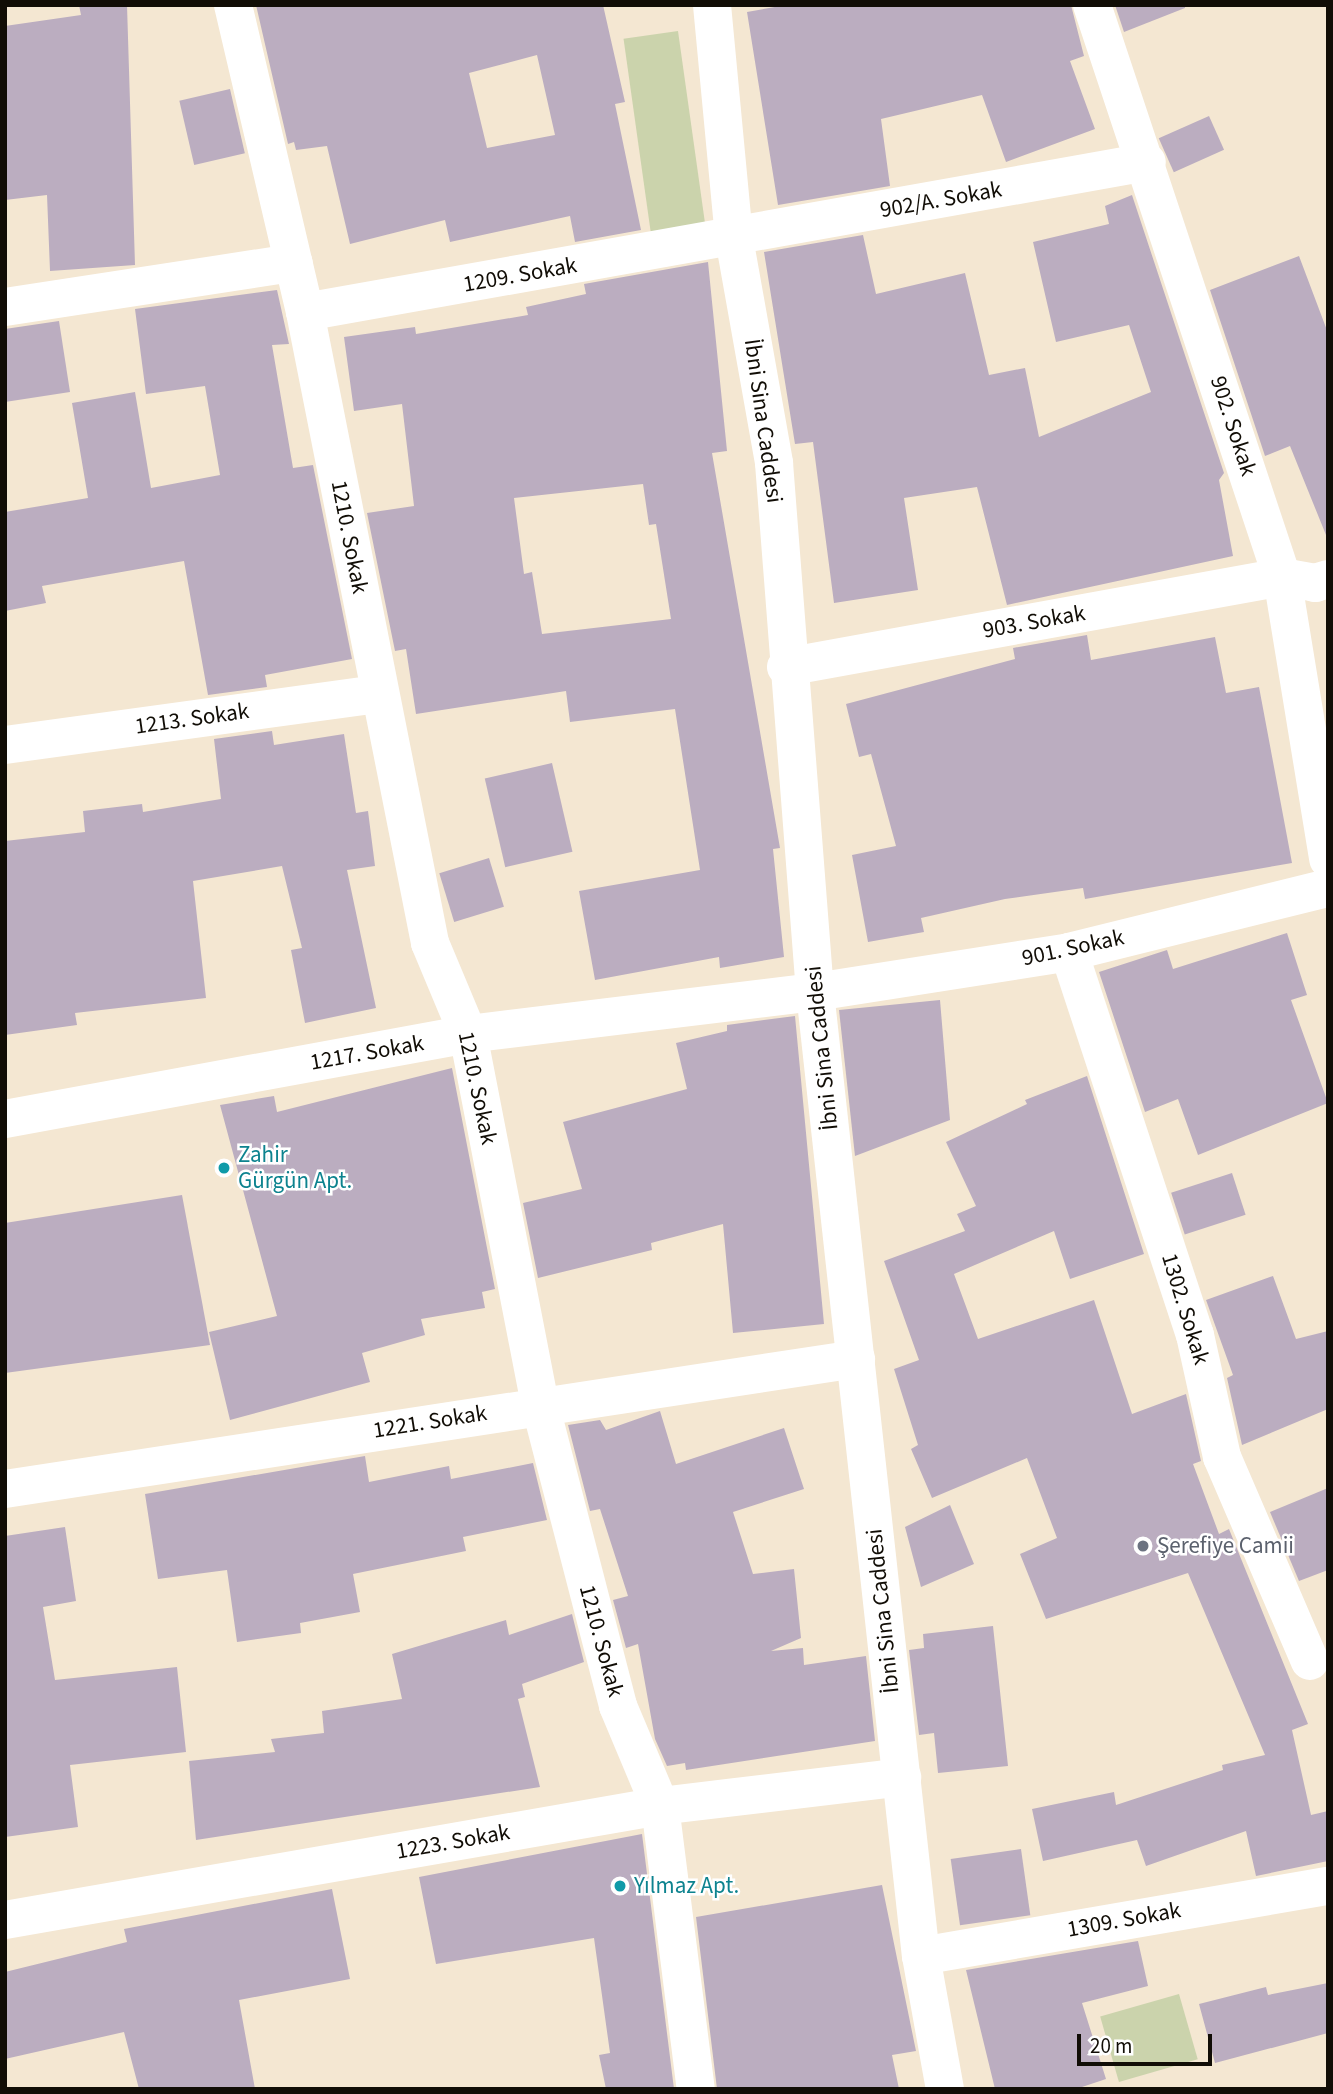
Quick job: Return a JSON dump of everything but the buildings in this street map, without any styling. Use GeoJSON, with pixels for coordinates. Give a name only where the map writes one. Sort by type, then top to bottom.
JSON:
{"type":"FeatureCollection","features":[{"type":"Feature","properties":{"kind":"street","name":"1210. Sokak"},"geometry":{"type":"LineString","coordinates":[[233,5],[305,312],[430,943],[468,1034],[540,1404],[618,1706],[660,1806],[696,2089]]}},
{"type":"Feature","properties":{"kind":"street","name":"İbni Sina Caddesi"},"geometry":{"type":"LineString","coordinates":[[712,5],[734,238],[774,463],[786,667],[815,992],[921,1956],[945,2089]]}},
{"type":"Feature","properties":{"kind":"street","name":"902. Sokak"},"geometry":{"type":"LineString","coordinates":[[1092,5],[1147,162],[1282,577],[1328,859]]}},
{"type":"Feature","properties":{"kind":"street","name":"902/A. Sokak"},"geometry":{"type":"LineString","coordinates":[[734,238],[1147,162]]}},
{"type":"Feature","properties":{"kind":"street","name":"1209. Sokak"},"geometry":{"type":"LineString","coordinates":[[305,312],[734,238]]}},
{"type":"Feature","properties":{"kind":"street"},"geometry":{"type":"LineString","coordinates":[[5,307],[294,263]]}},
{"type":"Feature","properties":{"kind":"street","name":"903. Sokak"},"geometry":{"type":"LineString","coordinates":[[786,667],[1282,577],[1314,583],[1328,579]]}},
{"type":"Feature","properties":{"kind":"street","name":"1213. Sokak"},"geometry":{"type":"LineString","coordinates":[[5,745],[379,694]]}},
{"type":"Feature","properties":{"kind":"street","name":"901. Sokak"},"geometry":{"type":"LineString","coordinates":[[815,992],[1069,952],[1328,888]]}},
{"type":"Feature","properties":{"kind":"street","name":"1302. Sokak"},"geometry":{"type":"LineString","coordinates":[[1069,952],[1195,1335],[1222,1457],[1310,1661]]}},
{"type":"Feature","properties":{"kind":"street","name":"1217. Sokak"},"geometry":{"type":"LineString","coordinates":[[5,1119],[468,1034],[815,992]]}},
{"type":"Feature","properties":{"kind":"street","name":"1221. Sokak"},"geometry":{"type":"LineString","coordinates":[[5,1489],[540,1404],[856,1359]]}},
{"type":"Feature","properties":{"kind":"street","name":"1223. Sokak"},"geometry":{"type":"LineString","coordinates":[[5,1920],[660,1806],[902,1777]]}},
{"type":"Feature","properties":{"kind":"street","name":"1309. Sokak"},"geometry":{"type":"LineString","coordinates":[[921,1956],[1328,1886]]}},
{"type":"Feature","properties":{"kind":"green space"},"geometry":{"type":"Polygon","coordinates":[[[678,31],[705,224],[651,232],[624,39],[678,31]]]}},
{"type":"Feature","properties":{"kind":"green space"},"geometry":{"type":"Polygon","coordinates":[[[1179,1994],[1198,2059],[1119,2082],[1100,2017],[1179,1994]]]}},
{"type":"Feature","properties":{"kind":"place","name":"Zahir Gürgün Apt."},"geometry":{"type":"Point","coordinates":[224,1168]}},
{"type":"Feature","properties":{"kind":"place","name":"Şerefiye Camii"},"geometry":{"type":"Point","coordinates":[1143,1546]}},
{"type":"Feature","properties":{"kind":"place","name":"Yılmaz Apt."},"geometry":{"type":"Point","coordinates":[620,1886]}}]}
